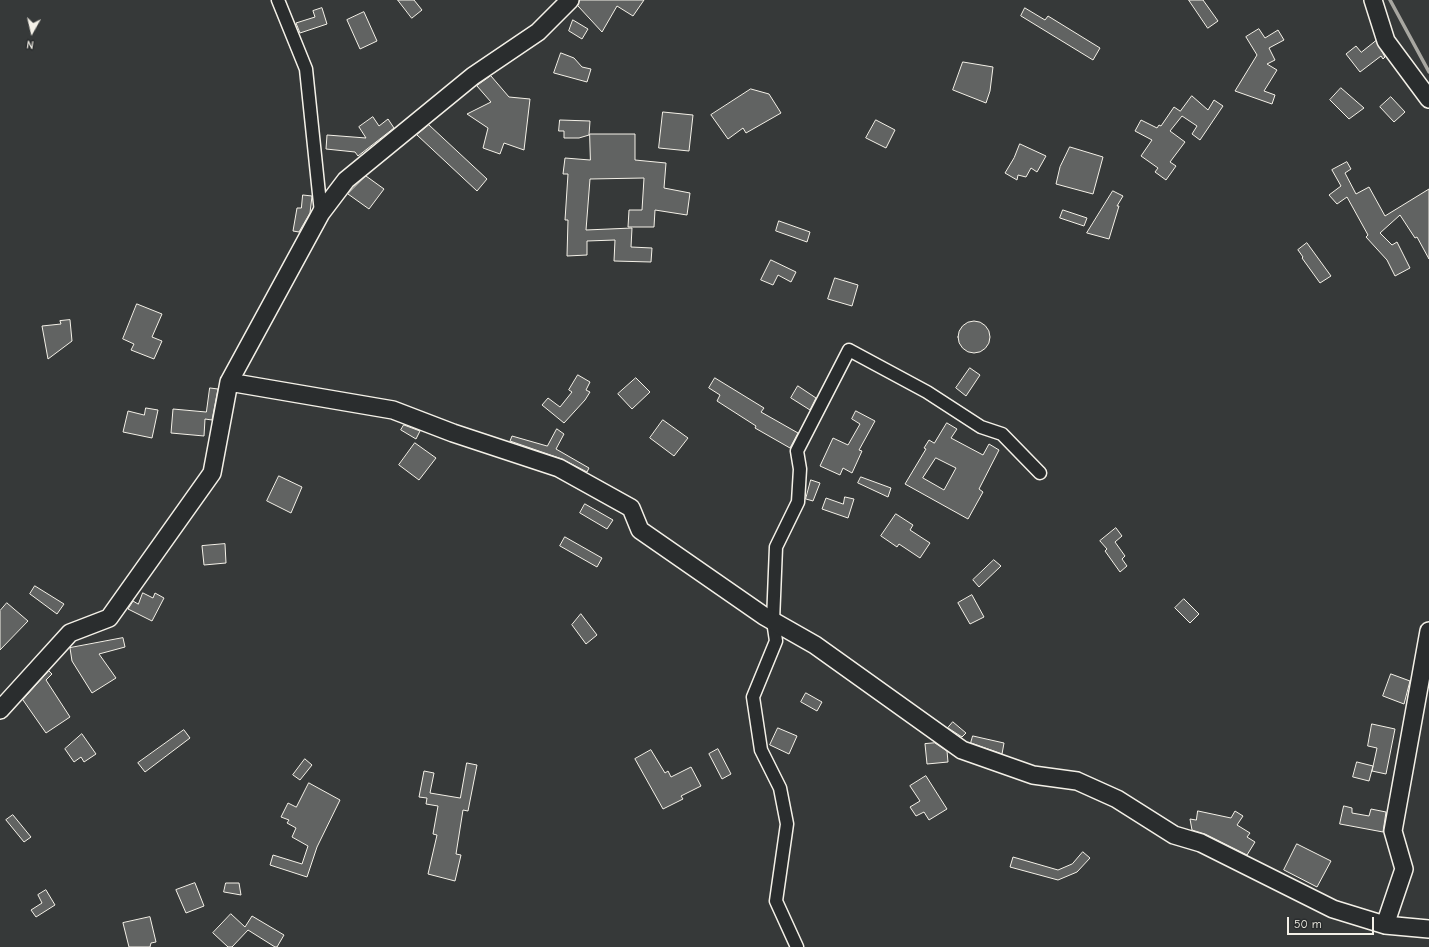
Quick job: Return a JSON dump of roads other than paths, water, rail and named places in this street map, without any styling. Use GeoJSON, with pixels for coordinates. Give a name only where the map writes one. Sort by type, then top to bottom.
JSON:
{"type":"FeatureCollection","features":[{"type":"Feature","properties":{"kind":"street"},"geometry":{"type":"LineString","coordinates":[[278,0],[306,69],[321,213]]}},
{"type":"Feature","properties":{"kind":"street"},"geometry":{"type":"LineString","coordinates":[[0,710],[70,633],[109,618],[212,473],[229,382],[321,213],[346,180],[473,76],[538,32],[570,0]]}},
{"type":"Feature","properties":{"kind":"street"},"geometry":{"type":"LineString","coordinates":[[1373,0],[1386,41],[1429,99]]}},
{"type":"Feature","properties":{"kind":"street"},"geometry":{"type":"LineString","coordinates":[[797,947],[776,901],[787,824],[780,788],[761,750],[753,697],[776,641],[773,621],[776,547],[798,502],[800,469],[797,451],[849,350],[927,392],[981,427],[1002,434],[1040,473]]}},
{"type":"Feature","properties":{"kind":"street"},"geometry":{"type":"LineString","coordinates":[[229,382],[393,410],[453,433],[559,468],[631,508],[640,530],[773,621],[815,645],[962,750],[1033,775],[1077,781],[1117,799],[1174,835],[1201,843],[1333,909],[1385,925],[1429,929]]}},
{"type":"Feature","properties":{"kind":"street"},"geometry":{"type":"LineString","coordinates":[[1385,925],[1404,869],[1393,831],[1429,630]]}},
{"type":"Feature","properties":{"kind":"waterway"},"geometry":{"type":"LineString","coordinates":[[1390,0],[1429,72]]}}]}
